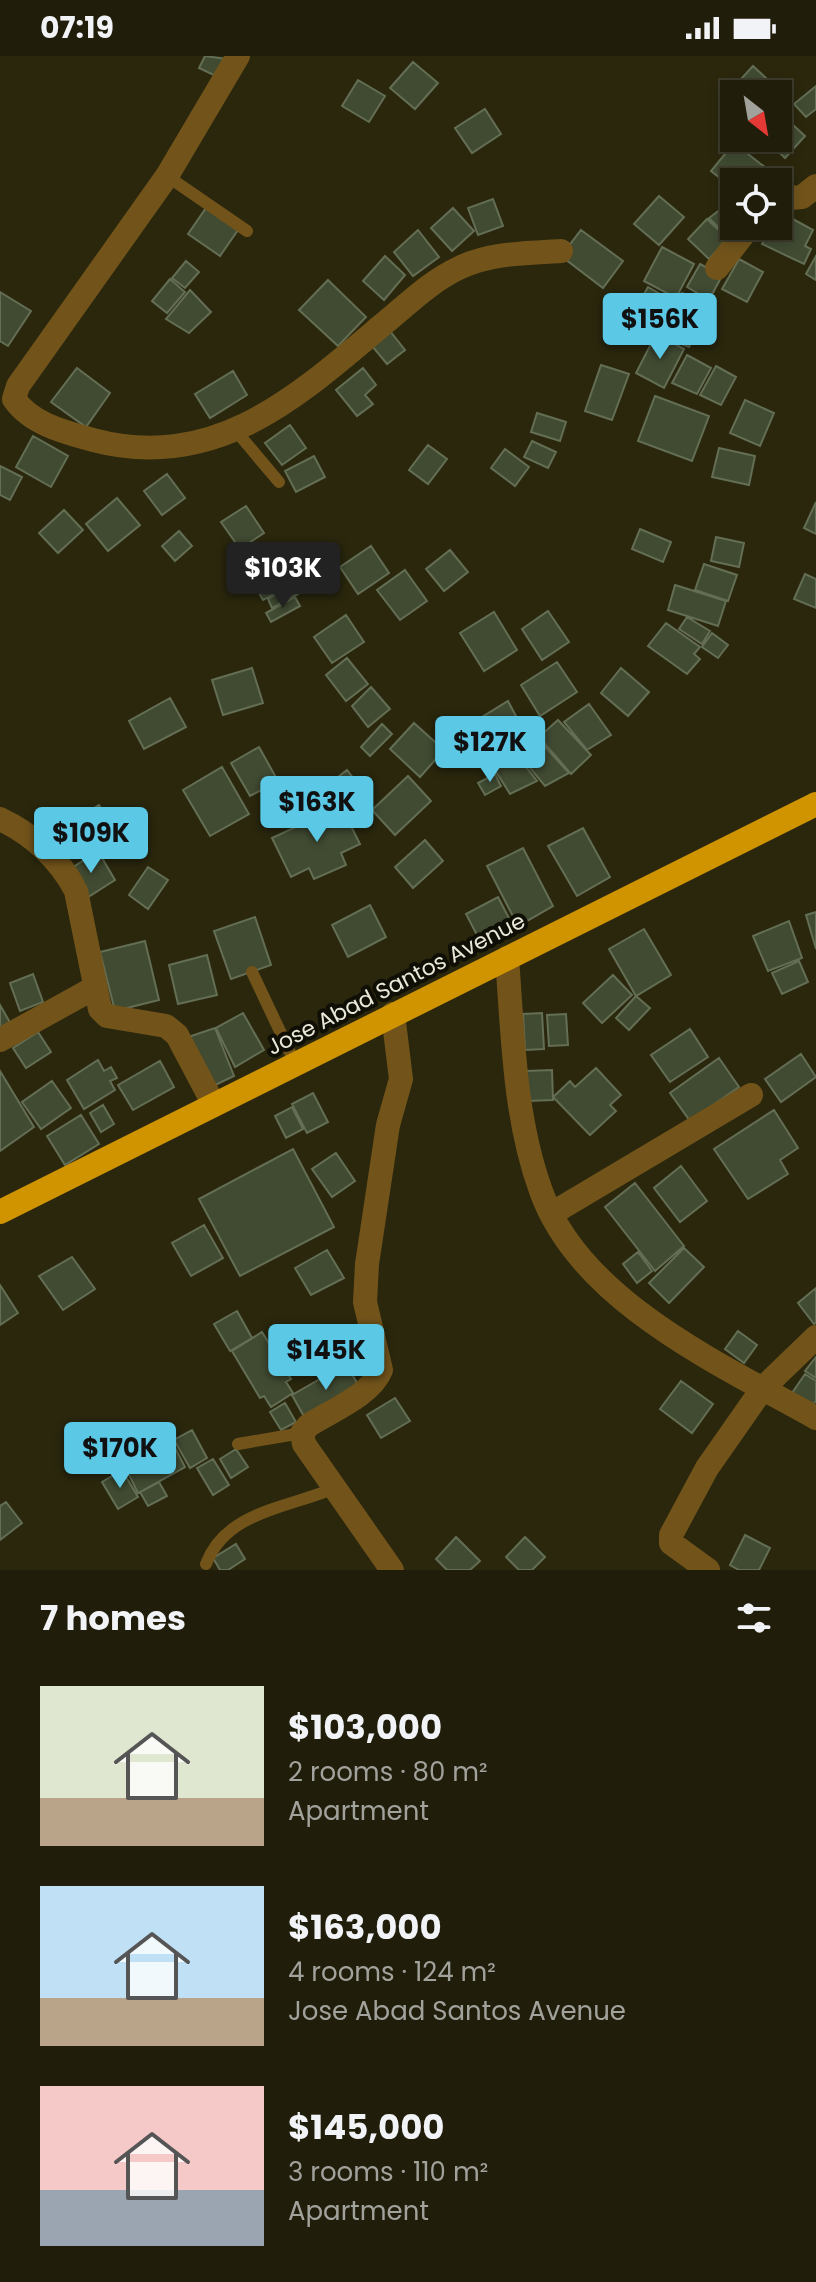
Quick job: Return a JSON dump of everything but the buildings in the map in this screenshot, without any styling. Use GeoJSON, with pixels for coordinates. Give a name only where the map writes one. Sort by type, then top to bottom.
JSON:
{"type":"FeatureCollection","features":[{"type":"Feature","properties":{"kind":"highway","name":"Jose Abad Santos Avenue"},"geometry":{"type":"LineString","coordinates":[[0,1212],[816,804]]}},
{"type":"Feature","properties":{"kind":"street"},"geometry":{"type":"LineString","coordinates":[[238,56],[167,176],[18,386],[14,399],[20,409],[56,430],[100,441],[144,446],[186,444],[236,431],[315,382],[430,285],[460,268],[522,253],[561,251]]}},
{"type":"Feature","properties":{"kind":"street"},"geometry":{"type":"LineString","coordinates":[[792,198],[802,197],[816,186]]}},
{"type":"Feature","properties":{"kind":"street"},"geometry":{"type":"LineString","coordinates":[[717,268],[739,240]]}},
{"type":"Feature","properties":{"kind":"street"},"geometry":{"type":"LineString","coordinates":[[0,819],[55,857],[69,876],[76,891],[100,1009],[107,1016],[166,1026],[177,1035],[214,1105]]}},
{"type":"Feature","properties":{"kind":"street"},"geometry":{"type":"LineString","coordinates":[[507,958],[516,1076],[527,1138],[551,1214],[579,1257],[611,1290],[678,1338],[816,1418]]}},
{"type":"Feature","properties":{"kind":"street"},"geometry":{"type":"LineString","coordinates":[[0,1040],[94,988]]}},
{"type":"Feature","properties":{"kind":"street"},"geometry":{"type":"LineString","coordinates":[[392,1570],[304,1444],[302,1433],[309,1425],[377,1380],[381,1370],[365,1302],[367,1264],[388,1125],[401,1079],[393,1014]]}},
{"type":"Feature","properties":{"kind":"street"},"geometry":{"type":"LineString","coordinates":[[551,1214],[751,1095]]}},
{"type":"Feature","properties":{"kind":"street"},"geometry":{"type":"LineString","coordinates":[[708,1570],[679,1552],[671,1543],[671,1535],[707,1468],[763,1388],[816,1337]]}},
{"type":"Feature","properties":{"kind":"lane"},"geometry":{"type":"LineString","coordinates":[[167,176],[247,231]]}},
{"type":"Feature","properties":{"kind":"lane"},"geometry":{"type":"LineString","coordinates":[[236,431],[279,482]]}},
{"type":"Feature","properties":{"kind":"lane"},"geometry":{"type":"LineString","coordinates":[[252,972],[295,1063]]}},
{"type":"Feature","properties":{"kind":"lane"},"geometry":{"type":"LineString","coordinates":[[238,1444],[302,1433]]}},
{"type":"Feature","properties":{"kind":"lane"},"geometry":{"type":"LineString","coordinates":[[206,1564],[223,1533],[244,1521],[335,1488]]}}]}
